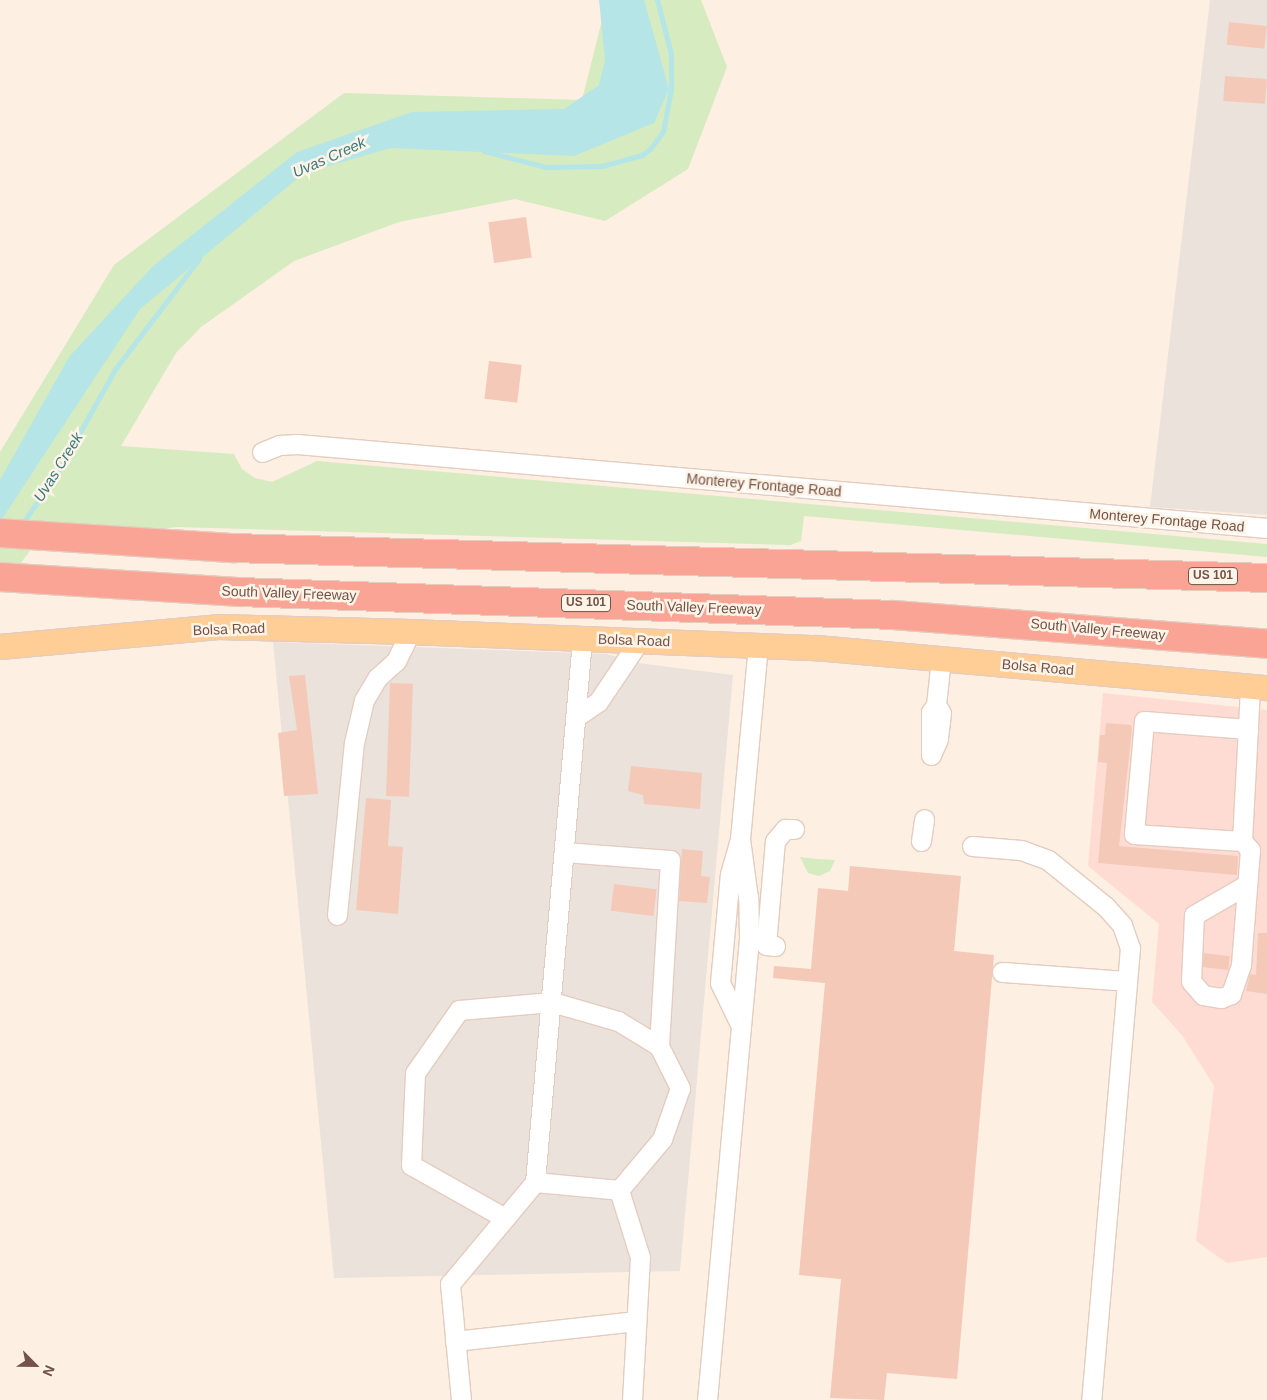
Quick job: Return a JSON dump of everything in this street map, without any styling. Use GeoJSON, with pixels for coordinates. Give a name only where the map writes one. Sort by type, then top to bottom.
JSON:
{"type":"FeatureCollection","features":[{"type":"Feature","properties":{"kind":"highway","name":"US 101"},"geometry":{"type":"LineString","coordinates":[[0,533],[251,549],[1267,578]]}},
{"type":"Feature","properties":{"kind":"highway","name":"South Valley Freeway"},"geometry":{"type":"LineString","coordinates":[[0,577],[239,592],[894,615],[1267,644]]}},
{"type":"Feature","properties":{"kind":"main road","name":"Bolsa Road"},"geometry":{"type":"LineString","coordinates":[[0,647],[218,627],[410,632],[758,645],[941,658],[1259,688]]}},
{"type":"Feature","properties":{"kind":"street","name":"Monterey Frontage Road"},"geometry":{"type":"LineString","coordinates":[[262,452],[279,445],[298,444],[1267,528]]}},
{"type":"Feature","properties":{"kind":"street"},"geometry":{"type":"LineString","coordinates":[[337,915],[354,743],[364,700],[378,678],[396,661],[410,632]]}},
{"type":"Feature","properties":{"kind":"street"},"geometry":{"type":"LineString","coordinates":[[461,1400],[450,1284],[535,1182],[577,716],[582,639]]}},
{"type":"Feature","properties":{"kind":"street"},"geometry":{"type":"LineString","coordinates":[[577,716],[598,702],[639,640]]}},
{"type":"Feature","properties":{"kind":"street"},"geometry":{"type":"LineString","coordinates":[[741,1026],[720,983],[730,874],[740,839],[758,645]]}},
{"type":"Feature","properties":{"kind":"street"},"geometry":{"type":"LineString","coordinates":[[936,705],[941,658]]}},
{"type":"Feature","properties":{"kind":"street"},"geometry":{"type":"LineString","coordinates":[[1242,841],[1248,729],[1259,688]]}},
{"type":"Feature","properties":{"kind":"street"},"geometry":{"type":"LineString","coordinates":[[1246,885],[1194,915],[1191,981],[1203,995],[1221,998],[1231,994],[1236,984],[1250,850],[1242,841],[1134,834],[1144,721],[1248,729]]}},
{"type":"Feature","properties":{"kind":"street"},"geometry":{"type":"LineString","coordinates":[[921,840],[924,819]]}},
{"type":"Feature","properties":{"kind":"street"},"geometry":{"type":"LineString","coordinates":[[775,946],[766,945],[775,841],[785,829],[794,829]]}},
{"type":"Feature","properties":{"kind":"street"},"geometry":{"type":"LineString","coordinates":[[707,1400],[749,917],[740,839]]}},
{"type":"Feature","properties":{"kind":"street"},"geometry":{"type":"LineString","coordinates":[[972,846],[1035,854],[1106,907],[1122,925],[1130,948],[1091,1400]]}},
{"type":"Feature","properties":{"kind":"street"},"geometry":{"type":"LineString","coordinates":[[564,852],[670,860],[659,1046],[680,1088],[662,1139],[619,1190]]}},
{"type":"Feature","properties":{"kind":"street"},"geometry":{"type":"LineString","coordinates":[[1002,972],[1127,981]]}},
{"type":"Feature","properties":{"kind":"street"},"geometry":{"type":"LineString","coordinates":[[505,1218],[410,1166],[415,1073],[459,1010],[552,1002],[618,1021],[659,1046]]}},
{"type":"Feature","properties":{"kind":"street"},"geometry":{"type":"LineString","coordinates":[[535,1182],[619,1190]]}},
{"type":"Feature","properties":{"kind":"street"},"geometry":{"type":"LineString","coordinates":[[619,1190],[640,1256],[632,1400]]}},
{"type":"Feature","properties":{"kind":"street"},"geometry":{"type":"LineString","coordinates":[[455,1342],[636,1321]]}},
{"type":"Feature","properties":{"kind":"shaded area"},"geometry":{"type":"Polygon","coordinates":[[[1210,0],[1267,0],[1267,515],[1150,507],[1210,0]]]}},
{"type":"Feature","properties":{"kind":"shaded area"},"geometry":{"type":"Polygon","coordinates":[[[273,642],[607,654],[638,663],[733,675],[680,1271],[334,1278],[273,642]]]}},
{"type":"Feature","properties":{"kind":"shaded area"},"geometry":{"type":"Polygon","coordinates":[[[1103,693],[1267,710],[1267,1257],[1227,1263],[1196,1241],[1214,1086],[1182,1035],[1152,1002],[1159,924],[1088,866],[1103,693]]]}},
{"type":"Feature","properties":{"kind":"green space"},"geometry":{"type":"Polygon","coordinates":[[[607,0],[701,0],[727,67],[688,169],[605,221],[515,199],[399,222],[294,261],[201,327],[176,353],[121,446],[234,454],[242,469],[255,478],[272,482],[317,461],[1267,544],[1267,557],[804,516],[801,541],[790,545],[176,527],[33,547],[0,590],[0,452],[114,265],[344,93],[582,100],[607,0]]]}},
{"type":"Feature","properties":{"kind":"green space"},"geometry":{"type":"Polygon","coordinates":[[[800,857],[835,860],[830,871],[819,876],[808,873],[800,857]]]}},
{"type":"Feature","properties":{"kind":"water"},"geometry":{"type":"Polygon","coordinates":[[[599,0],[644,0],[669,89],[654,123],[574,156],[391,148],[304,173],[140,309],[0,522],[0,480],[69,357],[153,266],[297,152],[412,112],[564,109],[599,85],[605,60],[599,0]]]}},
{"type":"Feature","properties":{"kind":"building"},"geometry":{"type":"Polygon","coordinates":[[[1229,22],[1267,26],[1264,49],[1227,45],[1229,22]]]}},
{"type":"Feature","properties":{"kind":"building"},"geometry":{"type":"Polygon","coordinates":[[[1225,76],[1267,79],[1265,104],[1223,101],[1225,76]]]}},
{"type":"Feature","properties":{"kind":"building"},"geometry":{"type":"Polygon","coordinates":[[[526,217],[532,258],[494,263],[488,222],[526,217]]]}},
{"type":"Feature","properties":{"kind":"building"},"geometry":{"type":"Polygon","coordinates":[[[489,361],[522,365],[517,403],[484,399],[489,361]]]}},
{"type":"Feature","properties":{"kind":"building"},"geometry":{"type":"Polygon","coordinates":[[[305,675],[318,794],[284,796],[278,733],[297,730],[289,676],[305,675]]]}},
{"type":"Feature","properties":{"kind":"building"},"geometry":{"type":"Polygon","coordinates":[[[390,683],[413,684],[409,797],[386,796],[390,683]]]}},
{"type":"Feature","properties":{"kind":"building"},"geometry":{"type":"Polygon","coordinates":[[[1106,723],[1131,725],[1132,730],[1119,846],[1238,856],[1237,875],[1098,863],[1107,763],[1098,762],[1100,735],[1105,735],[1106,723]]]}},
{"type":"Feature","properties":{"kind":"building"},"geometry":{"type":"Polygon","coordinates":[[[631,766],[702,773],[700,809],[644,804],[643,795],[628,791],[631,766]]]}},
{"type":"Feature","properties":{"kind":"building"},"geometry":{"type":"Polygon","coordinates":[[[366,798],[391,800],[388,846],[403,847],[398,914],[356,910],[366,798]]]}},
{"type":"Feature","properties":{"kind":"building"},"geometry":{"type":"Polygon","coordinates":[[[682,849],[703,851],[701,876],[710,877],[707,903],[679,901],[682,849]]]}},
{"type":"Feature","properties":{"kind":"building"},"geometry":{"type":"Polygon","coordinates":[[[850,866],[961,876],[954,951],[994,955],[957,1379],[887,1373],[884,1400],[830,1398],[841,1279],[799,1275],[825,983],[773,978],[774,966],[811,969],[818,888],[848,891],[850,866]]]}},
{"type":"Feature","properties":{"kind":"building"},"geometry":{"type":"Polygon","coordinates":[[[614,884],[657,889],[653,916],[611,911],[614,884]]]}},
{"type":"Feature","properties":{"kind":"building"},"geometry":{"type":"Polygon","coordinates":[[[1258,933],[1267,933],[1267,994],[1246,991],[1250,974],[1256,975],[1258,933]]]}},
{"type":"Feature","properties":{"kind":"building"},"geometry":{"type":"Polygon","coordinates":[[[1204,953],[1230,956],[1228,970],[1202,967],[1204,953]]]}},
{"type":"Feature","properties":{"kind":"waterway","name":"Uvas Creek"},"geometry":{"type":"LineString","coordinates":[[484,151],[546,167],[602,166],[642,155],[650,149],[663,132],[671,89],[671,54],[657,0]]}},
{"type":"Feature","properties":{"kind":"waterway","name":"Uvas Creek"},"geometry":{"type":"LineString","coordinates":[[22,524],[55,477],[116,368],[199,259]]}}]}
